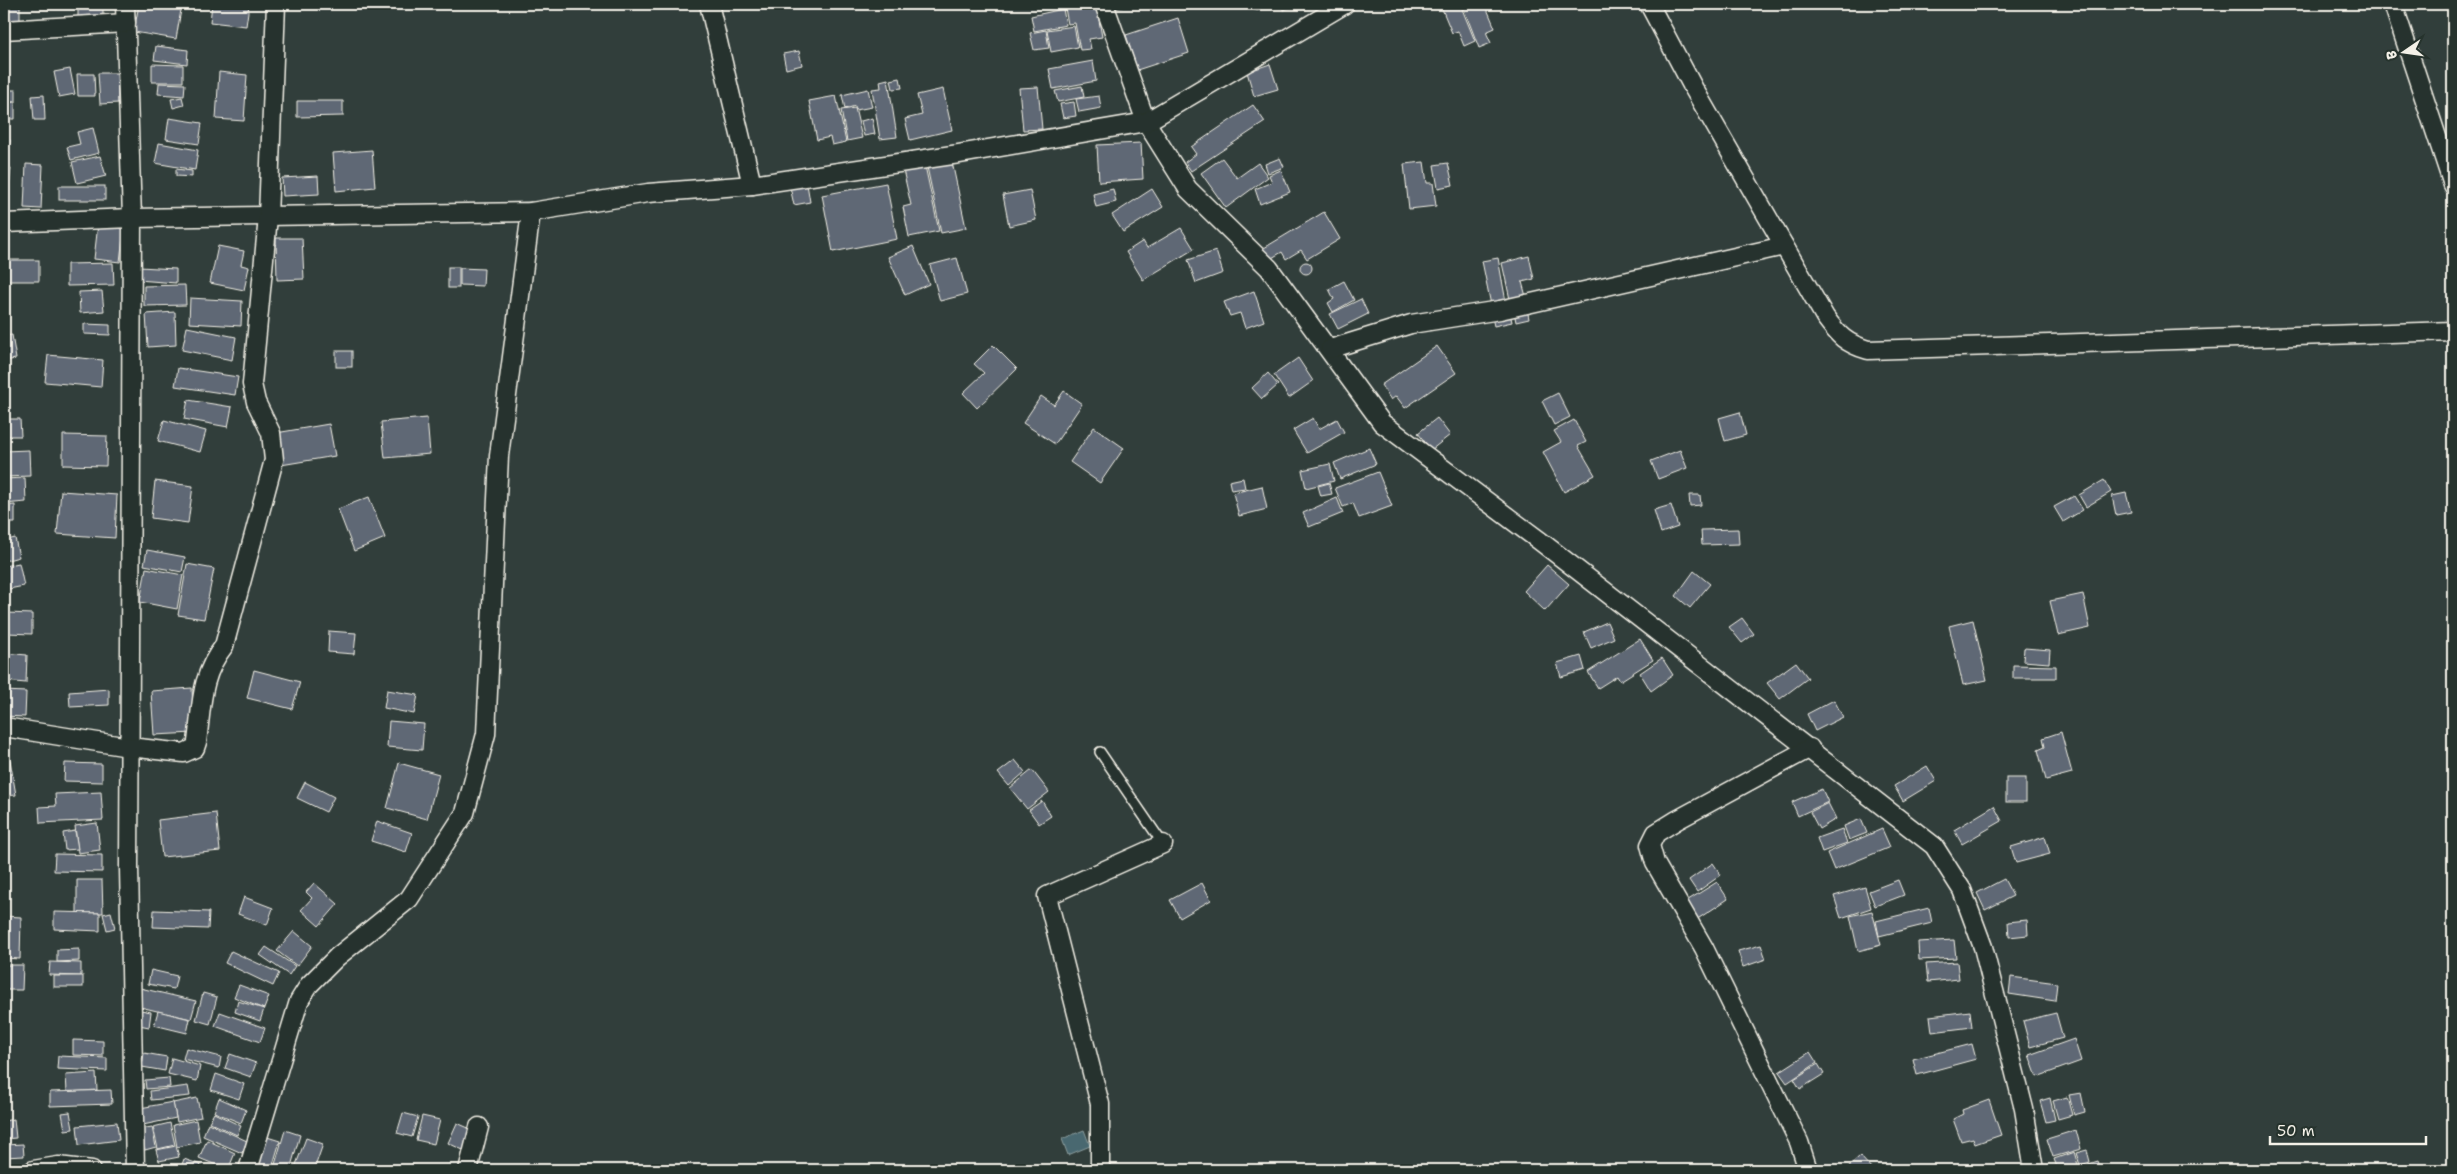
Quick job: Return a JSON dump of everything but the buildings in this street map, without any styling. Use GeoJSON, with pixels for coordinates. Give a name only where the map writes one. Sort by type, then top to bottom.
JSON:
{"type":"FeatureCollection","features":[{"type":"Feature","properties":{"kind":"street"},"geometry":{"type":"LineString","coordinates":[[125,4],[132,218],[129,747],[135,1170]]}},
{"type":"Feature","properties":{"kind":"street"},"geometry":{"type":"LineString","coordinates":[[4,727],[129,747],[184,753],[195,748],[198,742],[206,676],[213,660],[224,646],[274,460],[271,433],[256,402],[252,384],[268,217],[276,4]]}},
{"type":"Feature","properties":{"kind":"street"},"geometry":{"type":"LineString","coordinates":[[709,4],[752,185]]}},
{"type":"Feature","properties":{"kind":"street"},"geometry":{"type":"LineString","coordinates":[[1104,4],[1146,122],[1188,190],[1269,268],[1330,349],[1382,423],[1540,541],[1810,748],[1934,846],[1962,890],[1986,957],[2024,1109],[2034,1170]]}},
{"type":"Feature","properties":{"kind":"street"},"geometry":{"type":"LineString","coordinates":[[4,224],[132,218],[531,212],[648,193],[752,185],[959,154],[1146,122],[1345,4]]}},
{"type":"Feature","properties":{"kind":"street"},"geometry":{"type":"LineString","coordinates":[[1649,4],[1694,89],[1825,317],[1839,337],[1853,346],[1868,350],[2453,331]]}},
{"type":"Feature","properties":{"kind":"street"},"geometry":{"type":"LineString","coordinates":[[2393,4],[2453,185]]}},
{"type":"Feature","properties":{"kind":"street"},"geometry":{"type":"LineString","coordinates":[[4,30],[126,24]]}},
{"type":"Feature","properties":{"kind":"street"},"geometry":{"type":"LineString","coordinates":[[248,1170],[299,1001],[309,985],[325,968],[409,899],[465,814],[486,734],[499,456],[531,212]]}},
{"type":"Feature","properties":{"kind":"street"},"geometry":{"type":"LineString","coordinates":[[1330,349],[1411,324],[1500,310],[1784,246]]}},
{"type":"Feature","properties":{"kind":"street"},"geometry":{"type":"LineString","coordinates":[[1808,1170],[1799,1142],[1704,948],[1655,863],[1650,845],[1656,833],[1677,820],[1810,748]]}},
{"type":"Feature","properties":{"kind":"street"},"geometry":{"type":"LineString","coordinates":[[1100,1170],[1100,1104],[1048,896],[1163,844]]}},
{"type":"Feature","properties":{"kind":"street"},"geometry":{"type":"LineString","coordinates":[[468,1170],[479,1127]]}},
{"type":"Feature","properties":{"kind":"street"},"geometry":{"type":"LineString","coordinates":[[33,1170],[58,1166],[92,1170]]}},
{"type":"Feature","properties":{"kind":"lane"},"geometry":{"type":"LineString","coordinates":[[1100,752],[1163,844]]}},
{"type":"Feature","properties":{"kind":"water"},"geometry":{"type":"Polygon","coordinates":[[[1084,1130],[1090,1146],[1068,1155],[1062,1139],[1084,1130]]]}}]}
